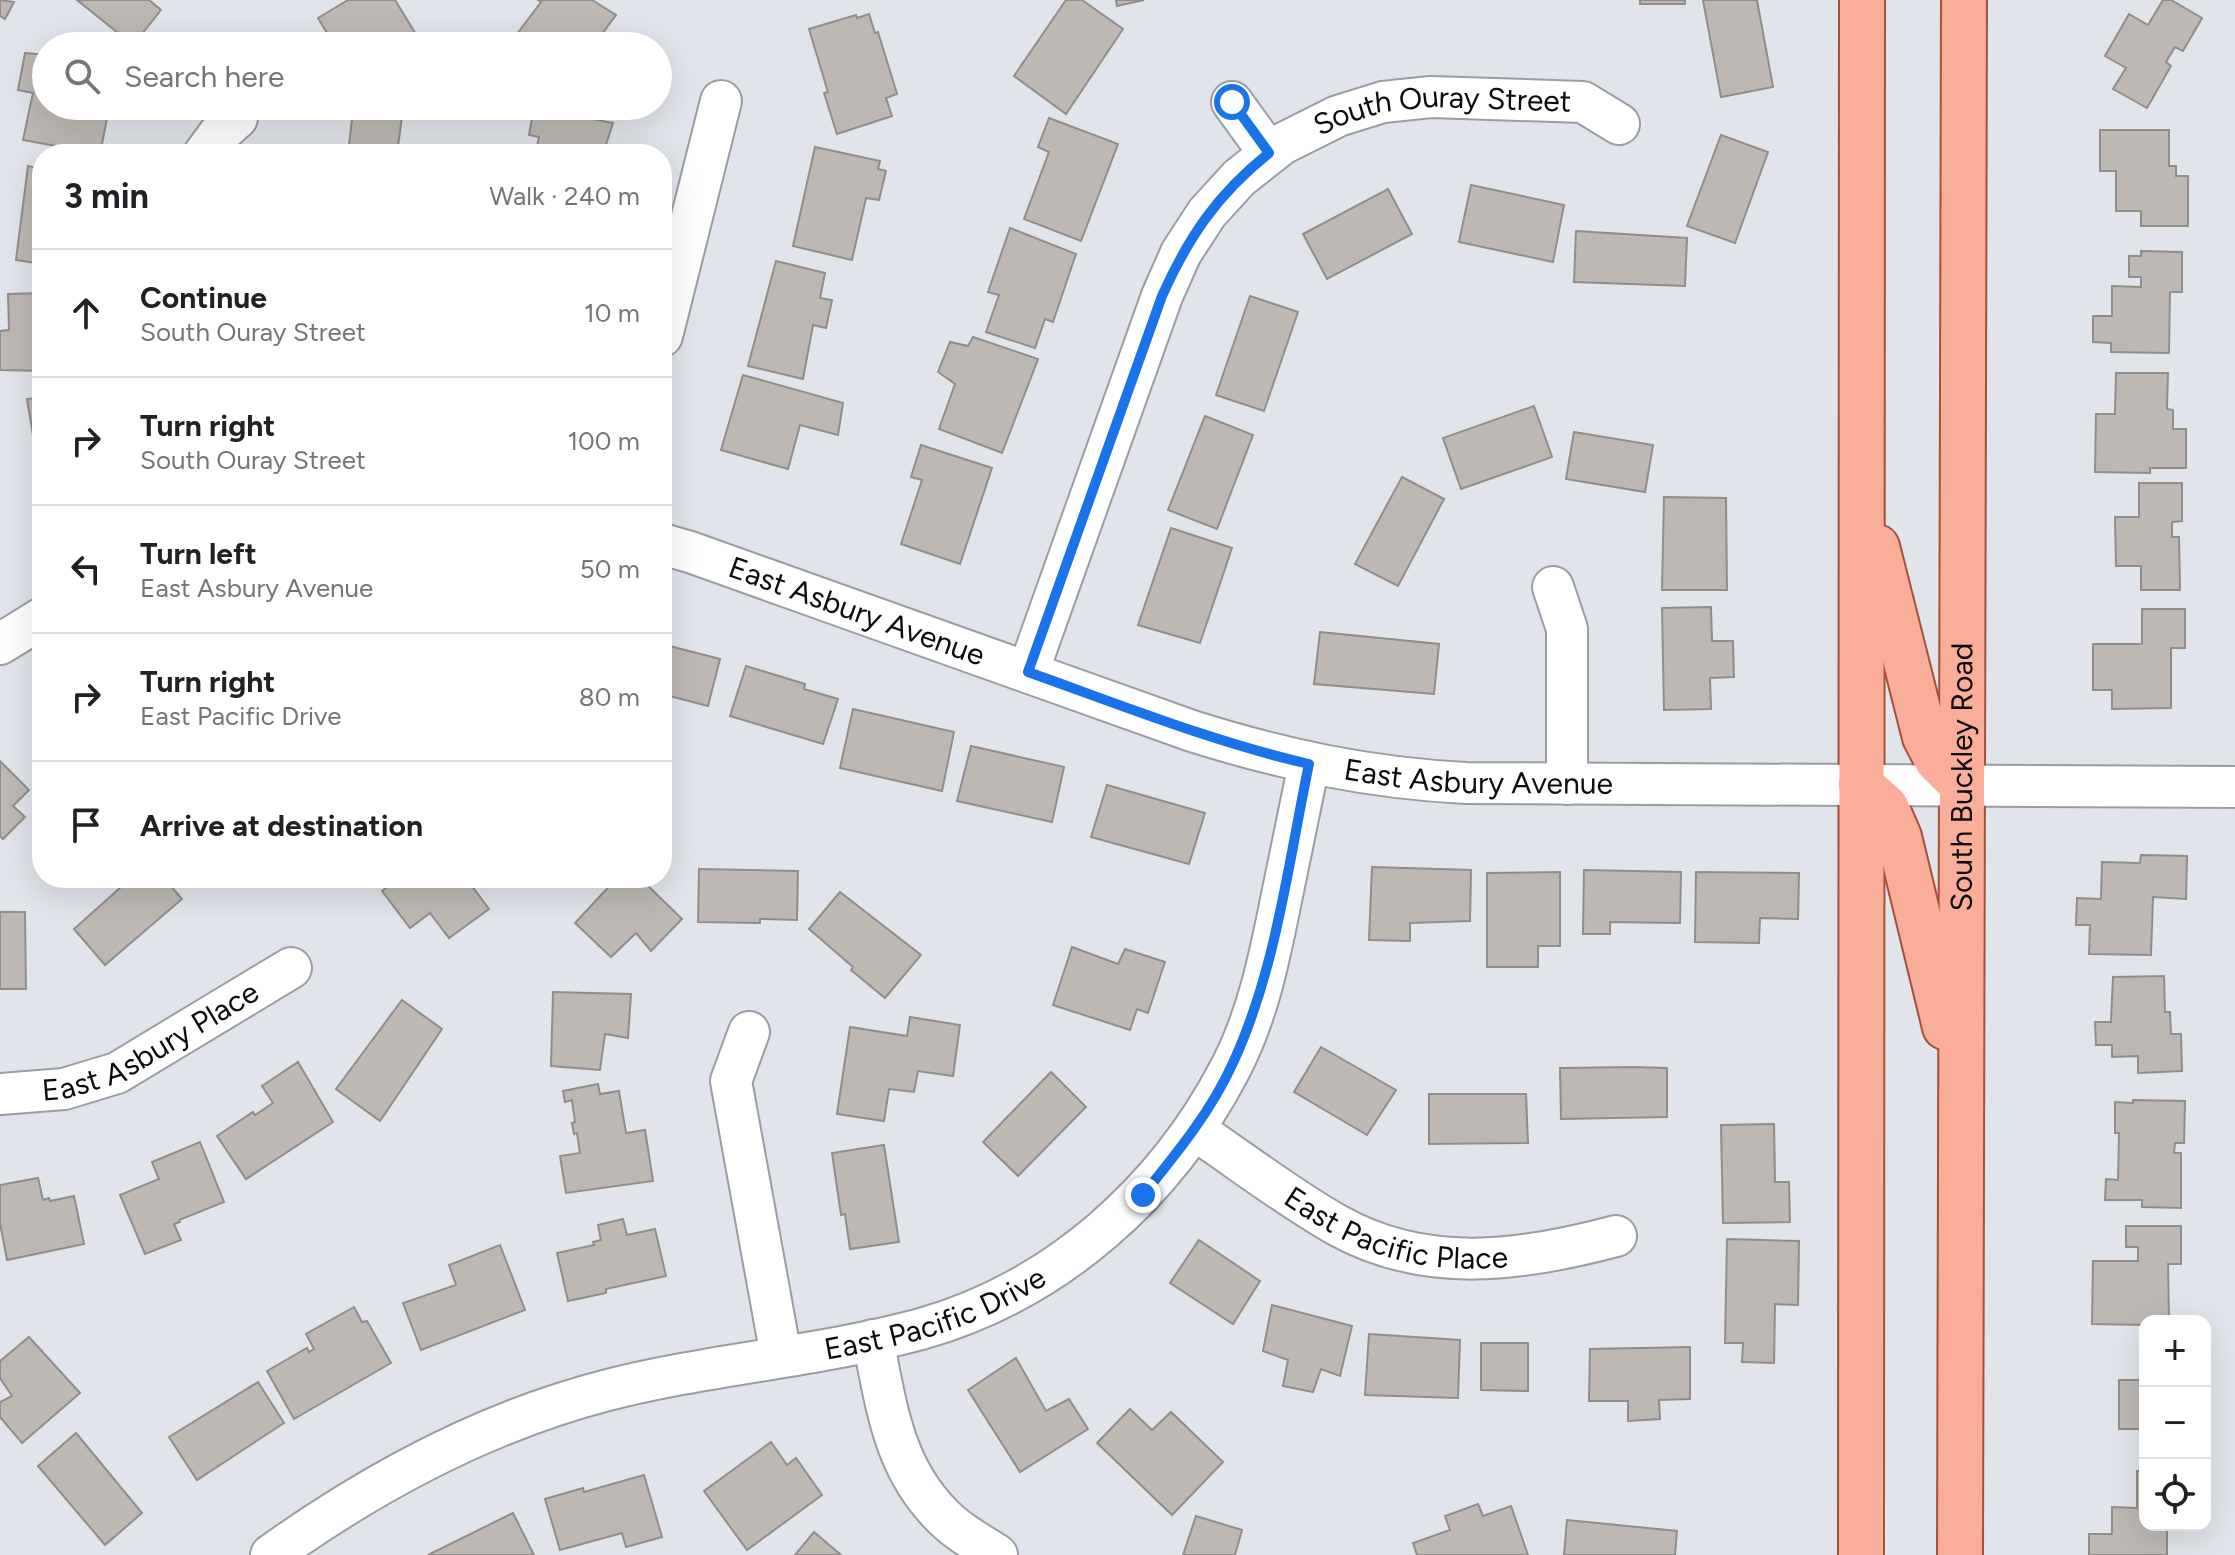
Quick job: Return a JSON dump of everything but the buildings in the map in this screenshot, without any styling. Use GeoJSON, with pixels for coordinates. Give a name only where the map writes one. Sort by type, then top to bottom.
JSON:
{"type":"FeatureCollection","features":[{"type":"Feature","properties":{"kind":"main road"},"geometry":{"type":"LineString","coordinates":[[1861,1555],[1862,0]]}},
{"type":"Feature","properties":{"kind":"main road","name":"South Buckley Road"},"geometry":{"type":"LineString","coordinates":[[1960,1555],[1964,0]]}},
{"type":"Feature","properties":{"kind":"main road"},"geometry":{"type":"LineString","coordinates":[[1861,487],[1921,726],[1937,760],[1962,785]]}},
{"type":"Feature","properties":{"kind":"main road"},"geometry":{"type":"LineString","coordinates":[[1861,785],[1886,807],[1899,837],[1961,1095]]}},
{"type":"Feature","properties":{"kind":"street","name":"South Ouray Street"},"geometry":{"type":"LineString","coordinates":[[1028,672],[1162,296],[1181,253],[1207,213],[1239,178],[1269,153],[1338,116],[1383,102],[1431,97],[1583,102],[1619,124]]}},
{"type":"Feature","properties":{"kind":"street"},"geometry":{"type":"LineString","coordinates":[[672,296],[721,101]]}},
{"type":"Feature","properties":{"kind":"street"},"geometry":{"type":"LineString","coordinates":[[1232,102],[1269,153]]}},
{"type":"Feature","properties":{"kind":"street"},"geometry":{"type":"LineString","coordinates":[[211,144],[235,120]]}},
{"type":"Feature","properties":{"kind":"street","name":"East Asbury Avenue"},"geometry":{"type":"LineString","coordinates":[[672,547],[1261,753],[1412,780],[1567,784],[2235,787]]}},
{"type":"Feature","properties":{"kind":"street"},"geometry":{"type":"LineString","coordinates":[[1553,587],[1567,629],[1567,784]]}},
{"type":"Feature","properties":{"kind":"street"},"geometry":{"type":"LineString","coordinates":[[0,644],[32,624]]}},
{"type":"Feature","properties":{"kind":"street","name":"East Pacific Drive"},"geometry":{"type":"LineString","coordinates":[[271,1555],[333,1511],[406,1469],[509,1422],[602,1392],[676,1375],[873,1340],[923,1328],[996,1300],[1042,1276],[1085,1247],[1143,1195],[1195,1130],[1231,1067],[1251,1020],[1270,955],[1309,764]]}},
{"type":"Feature","properties":{"kind":"street","name":"East Asbury Place"},"geometry":{"type":"LineString","coordinates":[[0,1094],[64,1089],[117,1073],[291,968]]}},
{"type":"Feature","properties":{"kind":"street"},"geometry":{"type":"LineString","coordinates":[[749,1032],[731,1081],[781,1356]]}},
{"type":"Feature","properties":{"kind":"street","name":"East Pacific Place"},"geometry":{"type":"LineString","coordinates":[[1195,1130],[1338,1226],[1396,1249],[1457,1260],[1556,1252],[1616,1236]]}},
{"type":"Feature","properties":{"kind":"street"},"geometry":{"type":"LineString","coordinates":[[873,1340],[890,1427],[906,1467],[930,1502],[953,1525],[997,1555]]}},
{"type":"Feature","properties":{"kind":"route"},"geometry":{"type":"LineString","coordinates":[[1143,1195],[1195,1130],[1231,1067],[1251,1020],[1270,955],[1309,764],[1261,753],[1192,731],[1028,672],[1162,296],[1181,253],[1207,213],[1239,178],[1269,153],[1232,102]]}}]}
